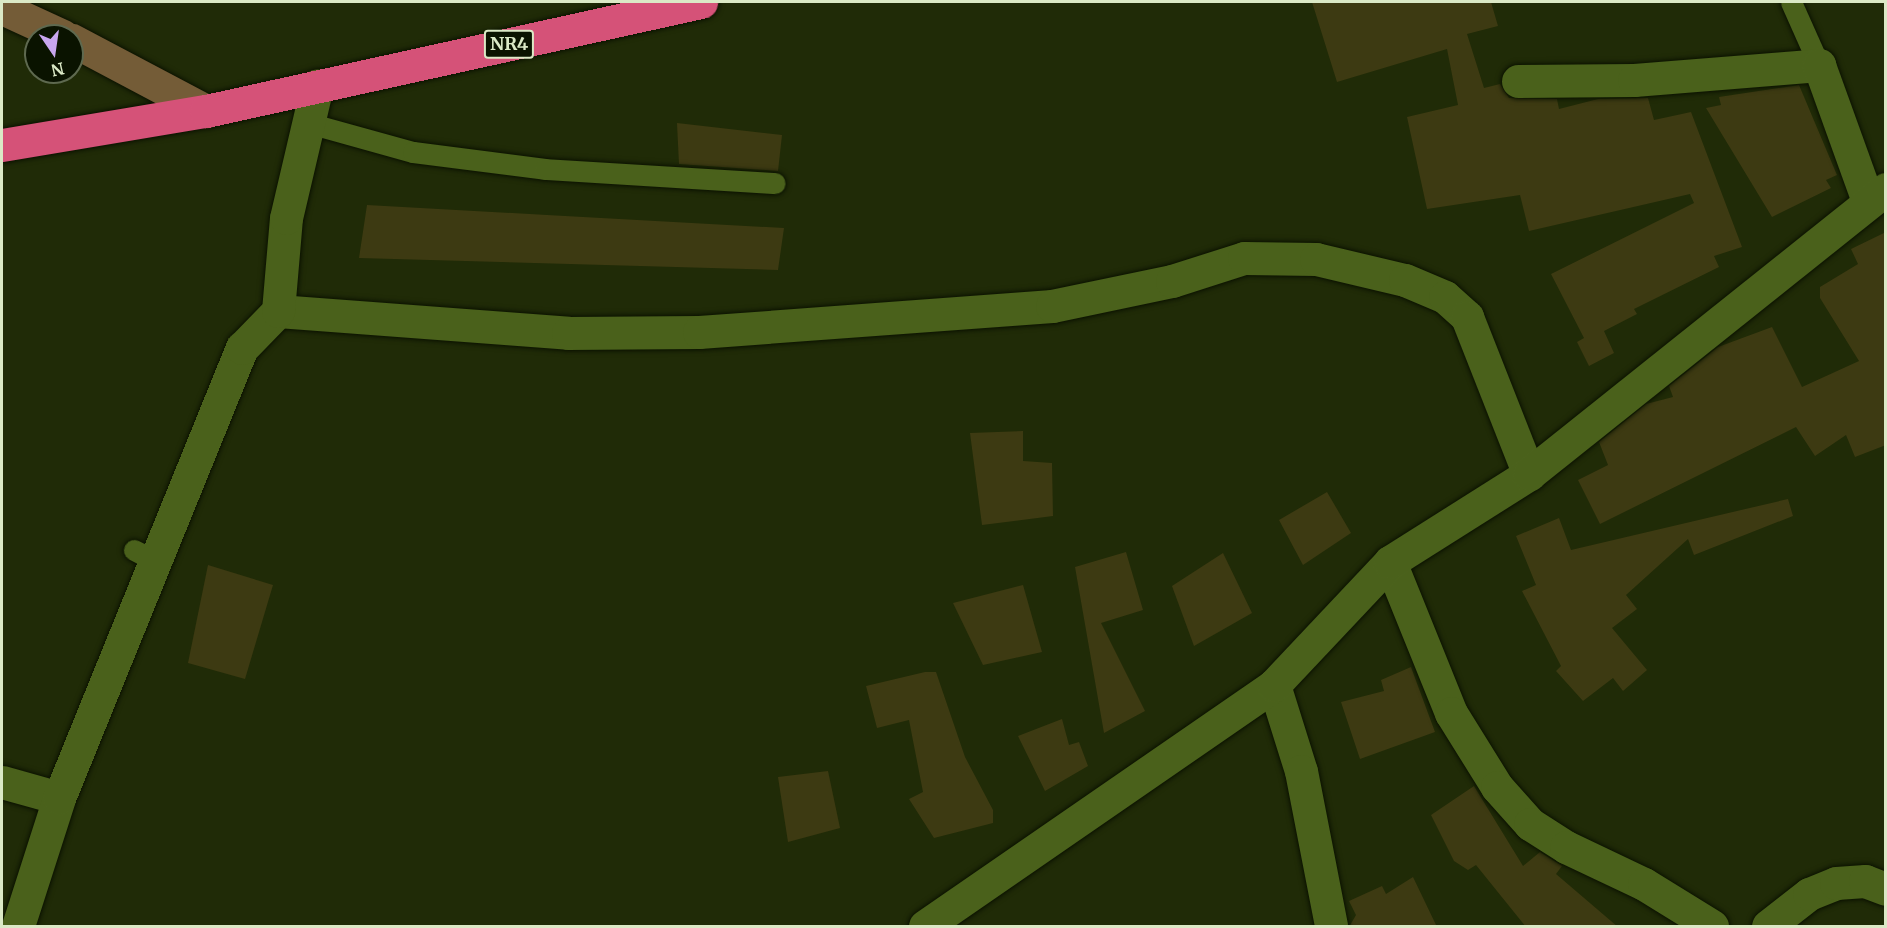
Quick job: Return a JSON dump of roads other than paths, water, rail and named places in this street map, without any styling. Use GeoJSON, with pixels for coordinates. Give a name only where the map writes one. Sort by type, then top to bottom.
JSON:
{"type":"FeatureCollection","features":[{"type":"Feature","properties":{"kind":"highway","name":"NR4"},"geometry":{"type":"LineString","coordinates":[[2,146],[206,111],[701,2]]}},
{"type":"Feature","properties":{"kind":"street"},"geometry":{"type":"LineString","coordinates":[[2,8],[37,24]]}},
{"type":"Feature","properties":{"kind":"street"},"geometry":{"type":"LineString","coordinates":[[84,46],[206,111]]}},
{"type":"Feature","properties":{"kind":"street"},"geometry":{"type":"LineString","coordinates":[[925,927],[1274,685],[1390,562],[1528,474],[1877,195],[1819,64],[1634,80],[1518,81]]}},
{"type":"Feature","properties":{"kind":"street"},"geometry":{"type":"LineString","coordinates":[[18,927],[59,798],[146,556],[242,348],[278,311],[286,218],[312,124],[317,86]]}},
{"type":"Feature","properties":{"kind":"street"},"geometry":{"type":"LineString","coordinates":[[278,311],[568,333],[699,332],[1052,306],[1172,281],[1244,258],[1316,259],[1405,280],[1445,297],[1467,317],[1528,474]]}},
{"type":"Feature","properties":{"kind":"street"},"geometry":{"type":"LineString","coordinates":[[1390,562],[1452,713],[1497,787],[1530,824],[1566,848],[1644,884],[1712,927]]}},
{"type":"Feature","properties":{"kind":"street"},"geometry":{"type":"LineString","coordinates":[[1274,685],[1300,771],[1331,927]]}},
{"type":"Feature","properties":{"kind":"street"},"geometry":{"type":"LineString","coordinates":[[2,782],[59,798]]}},
{"type":"Feature","properties":{"kind":"street"},"geometry":{"type":"LineString","coordinates":[[1768,927],[1809,894],[1836,883],[1864,881],[1886,889]]}},
{"type":"Feature","properties":{"kind":"lane"},"geometry":{"type":"LineString","coordinates":[[1791,2],[1819,64]]}},
{"type":"Feature","properties":{"kind":"lane"},"geometry":{"type":"LineString","coordinates":[[312,124],[413,152],[545,169],[775,183]]}}]}
